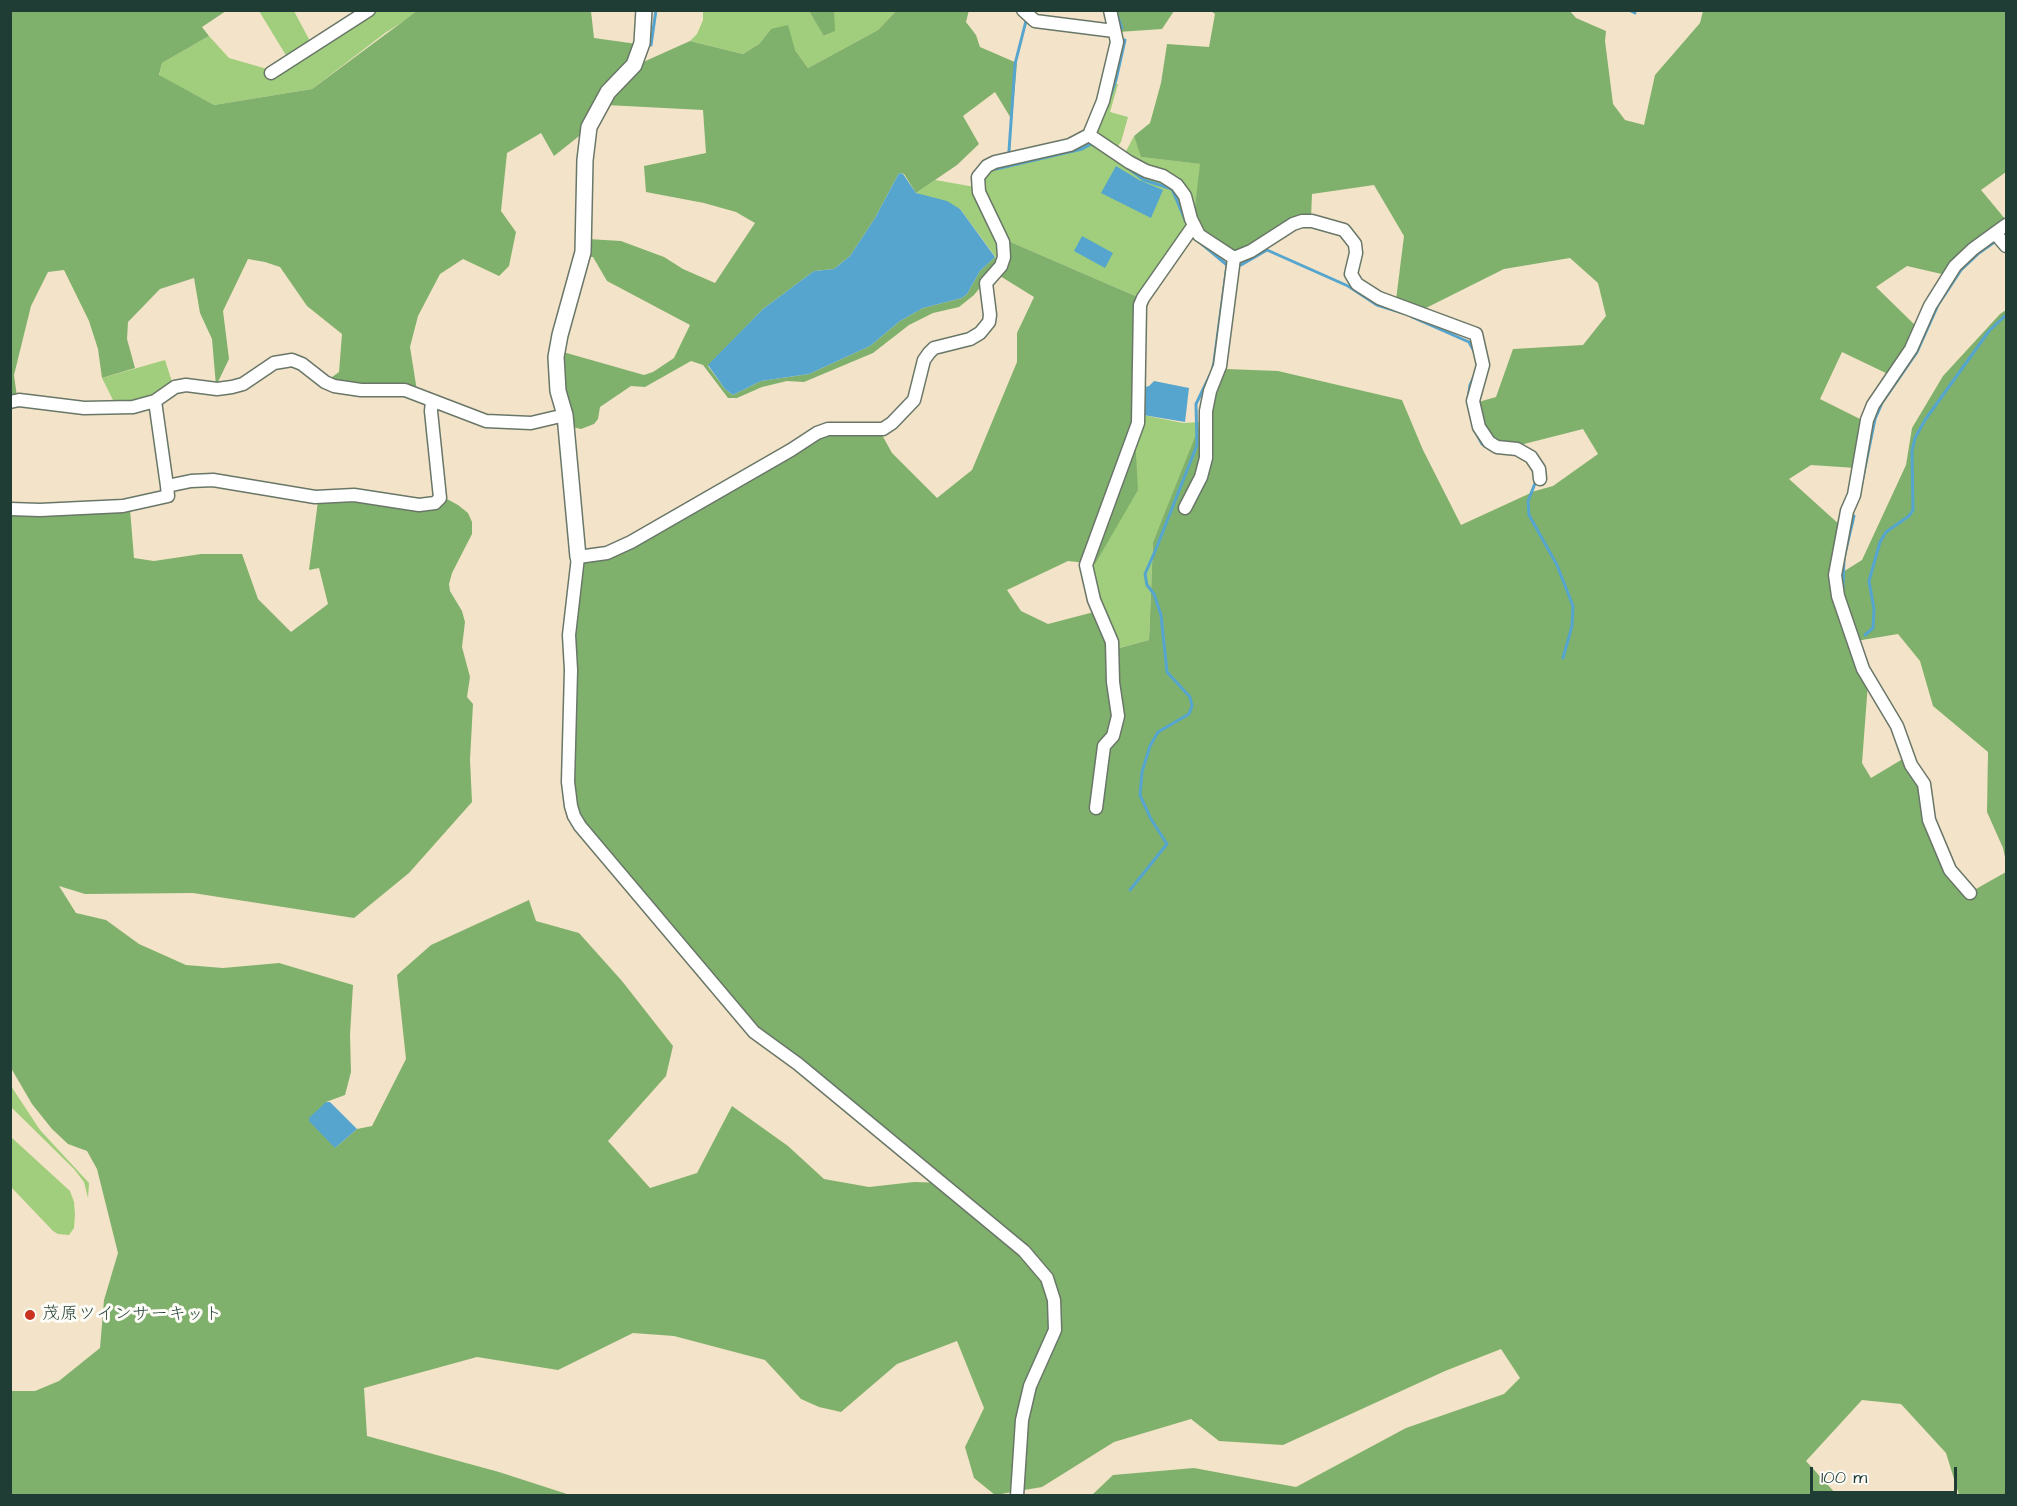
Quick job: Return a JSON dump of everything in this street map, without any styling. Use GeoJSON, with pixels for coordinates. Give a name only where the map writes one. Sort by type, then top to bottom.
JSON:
{"type":"FeatureCollection","features":[{"type":"Feature","properties":{"kind":"street"},"geometry":{"type":"LineString","coordinates":[[271,73],[369,10]]}},
{"type":"Feature","properties":{"kind":"street"},"geometry":{"type":"LineString","coordinates":[[644,10],[642,43],[634,65],[608,93],[589,127],[585,160],[583,252],[556,357],[558,392],[565,415],[578,557],[569,635],[571,670],[568,782],[571,806],[580,826],[754,1032],[798,1064],[1024,1251],[1047,1278],[1054,1300],[1055,1330],[1030,1386],[1022,1420],[1017,1496]]}},
{"type":"Feature","properties":{"kind":"street"},"geometry":{"type":"LineString","coordinates":[[1023,10],[1035,21],[1114,31]]}},
{"type":"Feature","properties":{"kind":"street"},"geometry":{"type":"LineString","coordinates":[[578,557],[607,553],[631,542],[817,433],[828,429],[883,429],[914,400],[924,360],[929,352],[934,348],[970,339],[980,333],[989,322],[990,308],[986,283],[1001,266],[1004,257],[1003,242],[979,192],[978,177],[982,171],[995,162],[1070,145],[1089,135],[1103,101],[1117,42],[1110,10]]}},
{"type":"Feature","properties":{"kind":"street"},"geometry":{"type":"LineString","coordinates":[[1089,135],[1129,162],[1146,171],[1163,176],[1177,185],[1185,196],[1199,236],[1234,258]]}},
{"type":"Feature","properties":{"kind":"street"},"geometry":{"type":"LineString","coordinates":[[1234,258],[1251,251],[1293,224],[1302,221],[1312,221],[1344,230],[1355,244],[1356,252],[1351,274],[1357,284],[1379,298],[1476,334],[1483,364],[1473,401],[1479,427],[1489,442],[1497,447],[1516,448],[1530,457],[1539,469],[1540,479]]}},
{"type":"Feature","properties":{"kind":"street"},"geometry":{"type":"LineString","coordinates":[[1096,808],[1104,746],[1113,736],[1118,716],[1113,682],[1112,642],[1094,600],[1086,565],[1138,423],[1140,305],[1194,225]]}},
{"type":"Feature","properties":{"kind":"street"},"geometry":{"type":"LineString","coordinates":[[1970,893],[1950,870],[1929,820],[1924,784],[1911,765],[1897,726],[1863,669],[1838,596],[1835,575],[1847,511],[1854,495],[1867,420],[1873,405],[1911,349],[1930,306],[1955,266],[1973,249],[2007,225]]}},
{"type":"Feature","properties":{"kind":"street"},"geometry":{"type":"LineString","coordinates":[[1995,233],[2007,246]]}},
{"type":"Feature","properties":{"kind":"street"},"geometry":{"type":"LineString","coordinates":[[1185,508],[1201,477],[1206,458],[1206,411],[1210,391],[1220,366],[1234,258]]}},
{"type":"Feature","properties":{"kind":"street"},"geometry":{"type":"LineString","coordinates":[[10,402],[19,400],[84,408],[120,409],[155,401],[175,387],[186,385],[217,389],[243,384],[274,363],[292,360],[302,364],[325,382],[334,386],[361,390],[405,390],[486,420],[531,423],[565,415]]}},
{"type":"Feature","properties":{"kind":"street"},"geometry":{"type":"LineString","coordinates":[[10,509],[123,506],[168,496],[155,401]]}},
{"type":"Feature","properties":{"kind":"street"},"geometry":{"type":"LineString","coordinates":[[167,486],[191,481],[213,480],[315,497],[354,495],[419,505],[435,503],[440,498],[431,411],[432,401]]}},
{"type":"Feature","properties":{"kind":"green space"},"geometry":{"type":"Polygon","coordinates":[[[969,10],[966,22],[976,35],[980,47],[1017,63],[1012,120],[995,92],[963,116],[979,144],[957,165],[916,193],[904,174],[899,173],[875,218],[850,256],[834,269],[814,271],[763,309],[708,366],[725,389],[733,395],[761,381],[809,374],[870,346],[900,321],[923,308],[962,298],[967,294],[980,271],[995,257],[1000,263],[974,295],[959,307],[933,313],[909,325],[873,353],[804,382],[787,381],[762,387],[737,398],[728,398],[703,365],[691,361],[645,387],[631,386],[600,407],[598,419],[594,424],[581,429],[568,426],[561,367],[563,352],[644,375],[653,372],[674,358],[690,325],[607,281],[593,257],[587,257],[588,239],[621,241],[664,257],[683,269],[715,283],[755,223],[736,212],[704,203],[646,192],[644,166],[706,153],[703,110],[606,105],[641,63],[690,41],[743,54],[759,44],[771,29],[788,25],[795,50],[808,68],[878,30],[896,11],[969,10]]]}},
{"type":"Feature","properties":{"kind":"green space"},"geometry":{"type":"Polygon","coordinates":[[[11,11],[226,11],[202,27],[209,36],[162,63],[159,75],[214,105],[312,89],[417,11],[591,11],[594,38],[637,44],[631,59],[583,133],[554,156],[541,133],[507,153],[501,211],[516,232],[509,266],[499,276],[463,259],[440,274],[418,316],[410,347],[417,391],[361,388],[328,380],[339,372],[342,334],[307,306],[280,267],[248,259],[223,311],[229,359],[216,386],[212,339],[200,313],[194,278],[160,289],[128,322],[127,339],[135,368],[102,378],[98,349],[89,321],[64,270],[48,272],[31,306],[14,375],[17,397],[11,399],[11,11]]]}},
{"type":"Feature","properties":{"kind":"green space"},"geometry":{"type":"Polygon","coordinates":[[[259,11],[294,11],[311,43],[287,57],[259,11]]]}},
{"type":"Feature","properties":{"kind":"green space"},"geometry":{"type":"Polygon","coordinates":[[[376,11],[418,12],[385,33],[312,89],[214,105],[159,76],[162,63],[209,36],[229,58],[267,69],[271,75],[376,11]]]}},
{"type":"Feature","properties":{"kind":"green space"},"geometry":{"type":"Polygon","coordinates":[[[703,11],[809,11],[825,36],[834,31],[834,11],[896,11],[878,30],[808,68],[795,50],[771,29],[759,44],[743,54],[690,41],[697,34],[703,20],[703,11]]]}},
{"type":"Feature","properties":{"kind":"green space"},"geometry":{"type":"Polygon","coordinates":[[[809,11],[834,11],[835,31],[824,36],[809,11]]]}},
{"type":"Feature","properties":{"kind":"green space"},"geometry":{"type":"Polygon","coordinates":[[[1112,11],[1174,11],[1162,29],[1118,32],[1112,11]]]}},
{"type":"Feature","properties":{"kind":"green space"},"geometry":{"type":"Polygon","coordinates":[[[1211,11],[1570,11],[1576,18],[1606,31],[1605,41],[1613,104],[1625,120],[1644,125],[1655,75],[1700,23],[1703,11],[2006,11],[2006,172],[1981,190],[2006,220],[1946,275],[1907,266],[1876,287],[1917,327],[1890,375],[1842,352],[1820,399],[1864,421],[1856,468],[1811,465],[1789,479],[1841,526],[1833,575],[1868,683],[1862,763],[1871,778],[1906,757],[1921,782],[1924,814],[1967,894],[2006,872],[2006,1495],[1959,1495],[1946,1453],[1901,1404],[1862,1400],[1806,1461],[1837,1495],[1092,1495],[1113,1475],[1194,1468],[1296,1487],[1406,1428],[1504,1394],[1520,1378],[1501,1349],[1445,1371],[1283,1445],[1219,1441],[1191,1419],[1114,1442],[1042,1487],[995,1495],[974,1478],[965,1447],[984,1408],[957,1341],[897,1364],[841,1412],[819,1407],[801,1399],[765,1360],[674,1336],[633,1333],[558,1370],[477,1357],[364,1388],[367,1436],[499,1472],[570,1495],[11,1495],[11,1391],[35,1391],[59,1381],[100,1348],[104,1300],[118,1253],[97,1169],[87,1151],[68,1144],[52,1129],[32,1104],[11,1068],[11,511],[130,509],[134,558],[154,561],[201,554],[242,554],[258,599],[291,632],[328,604],[319,568],[309,570],[318,501],[356,497],[411,506],[447,499],[468,513],[472,522],[472,534],[452,573],[449,584],[465,622],[462,647],[470,677],[467,697],[473,704],[470,760],[472,802],[409,873],[354,918],[193,893],[85,894],[59,886],[76,913],[106,920],[139,944],[186,965],[223,968],[279,963],[353,985],[350,1035],[351,1072],[345,1095],[326,1102],[335,1148],[357,1129],[372,1126],[406,1059],[397,975],[431,945],[529,900],[536,921],[579,933],[622,981],[673,1046],[666,1076],[608,1141],[650,1188],[697,1173],[732,1106],[788,1146],[824,1179],[869,1187],[914,1182],[946,1183],[754,1028],[577,815],[571,789],[572,630],[581,562],[819,435],[881,433],[892,453],[937,498],[972,470],[1017,362],[1017,333],[1034,297],[1000,276],[1006,240],[1140,298],[1135,436],[1138,490],[1095,564],[1068,561],[1007,590],[1021,611],[1048,624],[1094,612],[1116,649],[1149,640],[1153,542],[1201,422],[1203,400],[1227,369],[1278,371],[1402,400],[1423,450],[1461,525],[1535,491],[1553,486],[1598,454],[1583,429],[1524,444],[1497,445],[1490,440],[1475,403],[1496,397],[1513,349],[1583,345],[1606,316],[1598,283],[1570,258],[1504,269],[1422,310],[1396,300],[1404,236],[1374,185],[1312,194],[1311,218],[1238,255],[1198,230],[1194,215],[1200,164],[1141,157],[1134,136],[1150,123],[1161,83],[1167,44],[1209,47],[1215,14],[1211,11]]]}},
{"type":"Feature","properties":{"kind":"green space"},"geometry":{"type":"Polygon","coordinates":[[[1111,84],[1118,84],[1110,112],[1128,117],[1121,142],[1116,149],[1096,135],[1111,84]]]}},
{"type":"Feature","properties":{"kind":"green space"},"geometry":{"type":"Polygon","coordinates":[[[1134,136],[1142,157],[1201,164],[1194,215],[1188,198],[1124,155],[1134,136]]]}},
{"type":"Feature","properties":{"kind":"green space"},"geometry":{"type":"Polygon","coordinates":[[[1089,140],[1166,181],[1181,195],[1191,226],[1140,298],[1006,240],[984,197],[981,176],[988,169],[1089,140]]]}},
{"type":"Feature","properties":{"kind":"green space"},"geometry":{"type":"Polygon","coordinates":[[[935,180],[975,187],[998,238],[1000,263],[960,209],[916,193],[935,180]]]}},
{"type":"Feature","properties":{"kind":"green space"},"geometry":{"type":"Polygon","coordinates":[[[2006,310],[2006,862],[2003,848],[1987,812],[1988,752],[1933,706],[1920,661],[1898,634],[1856,641],[1838,575],[1862,560],[1906,465],[1912,428],[1943,376],[2006,310]]]}},
{"type":"Feature","properties":{"kind":"green space"},"geometry":{"type":"Polygon","coordinates":[[[165,360],[173,385],[156,397],[116,406],[102,378],[165,360]]]}},
{"type":"Feature","properties":{"kind":"green space"},"geometry":{"type":"Polygon","coordinates":[[[1143,415],[1183,423],[1202,422],[1153,542],[1149,640],[1116,649],[1099,608],[1090,564],[1143,415]]]}},
{"type":"Feature","properties":{"kind":"green space"},"geometry":{"type":"Polygon","coordinates":[[[11,1086],[40,1130],[89,1183],[88,1198],[84,1182],[74,1169],[11,1107],[11,1086]]]}},
{"type":"Feature","properties":{"kind":"green space"},"geometry":{"type":"Polygon","coordinates":[[[11,1137],[70,1191],[75,1214],[74,1228],[69,1235],[53,1231],[11,1187],[11,1137]]]}},
{"type":"Feature","properties":{"kind":"water"},"geometry":{"type":"Polygon","coordinates":[[[1116,166],[1139,180],[1163,190],[1151,218],[1101,193],[1116,166]]]}},
{"type":"Feature","properties":{"kind":"water"},"geometry":{"type":"Polygon","coordinates":[[[899,173],[903,174],[916,193],[947,201],[960,209],[995,257],[980,271],[967,294],[962,298],[923,308],[900,321],[870,346],[809,374],[761,381],[733,395],[725,389],[708,365],[763,309],[814,271],[834,269],[850,256],[875,218],[899,173]]]}},
{"type":"Feature","properties":{"kind":"water"},"geometry":{"type":"Polygon","coordinates":[[[1082,236],[1113,253],[1105,268],[1074,251],[1082,236]]]}},
{"type":"Feature","properties":{"kind":"water"},"geometry":{"type":"Polygon","coordinates":[[[1154,381],[1189,388],[1185,422],[1143,415],[1141,388],[1149,386],[1154,381]]]}},
{"type":"Feature","properties":{"kind":"water"},"geometry":{"type":"Polygon","coordinates":[[[326,1102],[330,1102],[357,1129],[335,1148],[309,1121],[309,1118],[326,1102]]]}},
{"type":"Feature","properties":{"kind":"waterway"},"geometry":{"type":"LineString","coordinates":[[651,45],[656,10]]}},
{"type":"Feature","properties":{"kind":"waterway"},"geometry":{"type":"LineString","coordinates":[[1629,10],[1635,13]]}},
{"type":"Feature","properties":{"kind":"waterway"},"geometry":{"type":"LineString","coordinates":[[1116,12],[1122,28]]}},
{"type":"Feature","properties":{"kind":"waterway"},"geometry":{"type":"LineString","coordinates":[[1009,151],[1015,64],[1026,21]]}},
{"type":"Feature","properties":{"kind":"waterway"},"geometry":{"type":"LineString","coordinates":[[1110,97],[1125,40]]}},
{"type":"Feature","properties":{"kind":"waterway"},"geometry":{"type":"LineString","coordinates":[[996,169],[1082,149],[1091,144],[1100,149]]}},
{"type":"Feature","properties":{"kind":"waterway"},"geometry":{"type":"LineString","coordinates":[[1128,168],[1144,180],[1172,189],[1186,222]]}},
{"type":"Feature","properties":{"kind":"waterway"},"geometry":{"type":"LineString","coordinates":[[1130,890],[1167,844],[1151,819],[1140,795],[1142,772],[1150,746],[1158,732],[1189,714],[1192,706],[1190,697],[1167,672],[1161,615],[1154,594],[1147,585],[1145,574],[1197,445],[1196,404],[1214,362],[1227,265],[1197,240]]}},
{"type":"Feature","properties":{"kind":"waterway"},"geometry":{"type":"LineString","coordinates":[[1861,487],[1875,419],[1882,403],[1917,352],[1938,305],[1961,270],[1996,241]]}},
{"type":"Feature","properties":{"kind":"waterway"},"geometry":{"type":"LineString","coordinates":[[1241,265],[1267,250],[1348,286],[1377,305],[1403,313]]}},
{"type":"Feature","properties":{"kind":"waterway"},"geometry":{"type":"LineString","coordinates":[[1865,635],[1873,628],[1874,609],[1869,581],[1880,542],[1886,532],[1909,516],[1913,510],[1912,451],[1915,438],[1925,420],[1989,331],[2006,315]]}},
{"type":"Feature","properties":{"kind":"waterway"},"geometry":{"type":"LineString","coordinates":[[1412,317],[1469,342],[1475,353]]}},
{"type":"Feature","properties":{"kind":"waterway"},"geometry":{"type":"LineString","coordinates":[[1468,399],[1470,385],[1475,374]]}},
{"type":"Feature","properties":{"kind":"waterway"},"geometry":{"type":"LineString","coordinates":[[1474,429],[1482,444],[1492,450]]}},
{"type":"Feature","properties":{"kind":"waterway"},"geometry":{"type":"LineString","coordinates":[[1536,481],[1528,501],[1529,515],[1557,565],[1573,606],[1572,626],[1563,658]]}},
{"type":"Feature","properties":{"kind":"waterway"},"geometry":{"type":"LineString","coordinates":[[1843,588],[1844,558],[1854,516]]}},
{"type":"Feature","properties":{"kind":"place","name":"茂原ツインサーキット"},"geometry":{"type":"Point","coordinates":[30,1315]}}]}
